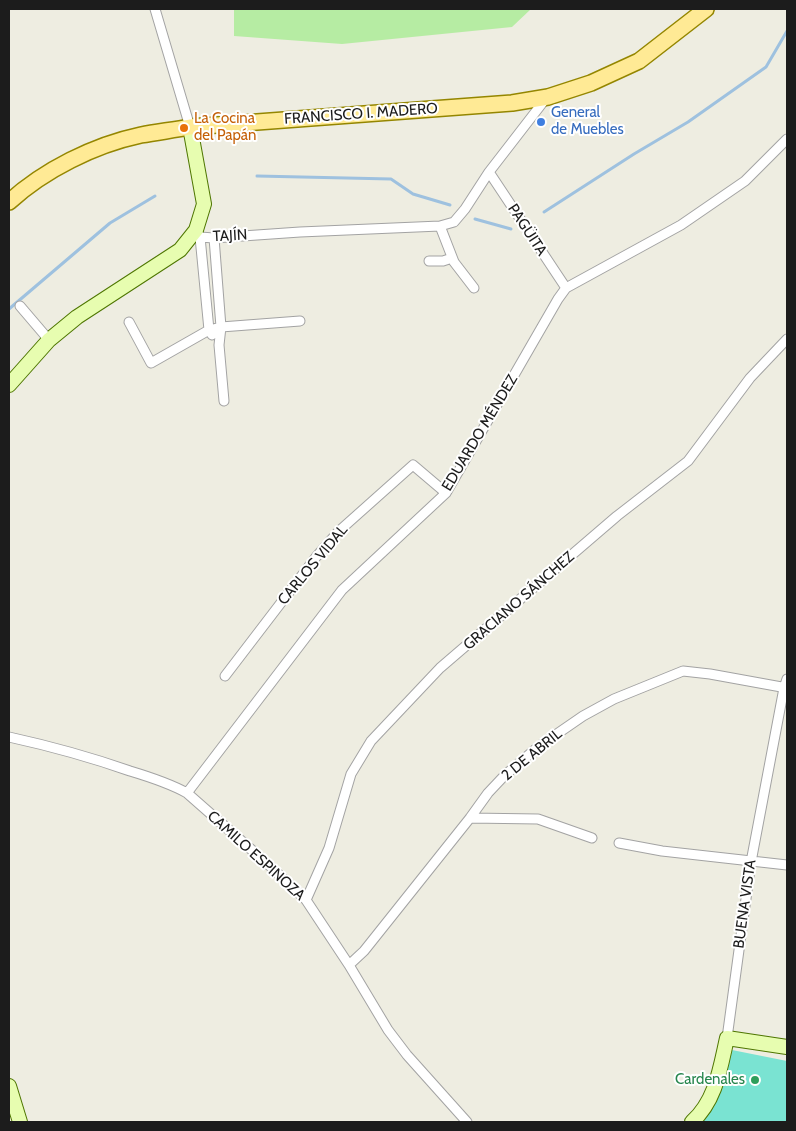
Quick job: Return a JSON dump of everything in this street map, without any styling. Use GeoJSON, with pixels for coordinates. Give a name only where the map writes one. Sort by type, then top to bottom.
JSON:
{"type":"FeatureCollection","features":[{"type":"Feature","properties":{"kind":"main road","name":"FRANCISCO I. MADERO"},"geometry":{"type":"LineString","coordinates":[[9,202],[21,191],[49,172],[112,143],[141,135],[190,127],[512,103],[548,97],[592,83],[639,62],[706,9]]}},
{"type":"Feature","properties":{"kind":"main road"},"geometry":{"type":"LineString","coordinates":[[190,127],[204,204],[198,233]]}},
{"type":"Feature","properties":{"kind":"main road","name":"TAJÍN"},"geometry":{"type":"LineString","coordinates":[[9,385],[49,340],[76,317],[180,250],[198,233]]}},
{"type":"Feature","properties":{"kind":"main road"},"geometry":{"type":"LineString","coordinates":[[727,1038],[787,1047]]}},
{"type":"Feature","properties":{"kind":"main road","name":"BUENA VISTA"},"geometry":{"type":"LineString","coordinates":[[692,1122],[707,1104],[718,1082],[727,1038]]}},
{"type":"Feature","properties":{"kind":"main road"},"geometry":{"type":"LineString","coordinates":[[9,1086],[20,1122]]}},
{"type":"Feature","properties":{"kind":"street"},"geometry":{"type":"LineString","coordinates":[[155,9],[190,127]]}},
{"type":"Feature","properties":{"kind":"street"},"geometry":{"type":"LineString","coordinates":[[489,172],[548,97]]}},
{"type":"Feature","properties":{"kind":"street","name":"EDUARDO MÉNDEZ"},"geometry":{"type":"LineString","coordinates":[[187,794],[342,590],[446,493],[566,288],[681,225],[745,181],[787,140]]}},
{"type":"Feature","properties":{"kind":"street","name":"TAJÍN"},"geometry":{"type":"LineString","coordinates":[[198,233],[214,238],[440,226],[454,222],[465,209],[489,172]]}},
{"type":"Feature","properties":{"kind":"street","name":"PAGÜITA"},"geometry":{"type":"LineString","coordinates":[[489,172],[566,288]]}},
{"type":"Feature","properties":{"kind":"street"},"geometry":{"type":"LineString","coordinates":[[440,226],[452,258],[474,288]]}},
{"type":"Feature","properties":{"kind":"street"},"geometry":{"type":"LineString","coordinates":[[198,233],[209,330],[219,344]]}},
{"type":"Feature","properties":{"kind":"street"},"geometry":{"type":"LineString","coordinates":[[214,238],[221,327],[219,344],[224,401]]}},
{"type":"Feature","properties":{"kind":"street"},"geometry":{"type":"LineString","coordinates":[[429,261],[443,261],[452,258]]}},
{"type":"Feature","properties":{"kind":"street"},"geometry":{"type":"LineString","coordinates":[[205,285],[218,285]]}},
{"type":"Feature","properties":{"kind":"street"},"geometry":{"type":"LineString","coordinates":[[20,306],[49,340]]}},
{"type":"Feature","properties":{"kind":"street"},"geometry":{"type":"LineString","coordinates":[[129,322],[151,363],[209,330],[221,327],[300,321]]}},
{"type":"Feature","properties":{"kind":"street","name":"GRACIANO SÁNCHEZ"},"geometry":{"type":"LineString","coordinates":[[306,900],[329,848],[351,774],[371,741],[440,668],[617,516],[688,461],[750,378],[785,344]]}},
{"type":"Feature","properties":{"kind":"street","name":"CARLOS VIDAL"},"geometry":{"type":"LineString","coordinates":[[225,676],[316,557],[339,531],[413,465],[446,493]]}},
{"type":"Feature","properties":{"kind":"street","name":"2 DE ABRIL"},"geometry":{"type":"LineString","coordinates":[[349,965],[364,951],[488,793],[504,776],[538,747],[583,716],[621,696],[683,671],[786,685]]}},
{"type":"Feature","properties":{"kind":"street","name":"BUENA VISTA"},"geometry":{"type":"LineString","coordinates":[[727,1038],[751,862],[786,685]]}},
{"type":"Feature","properties":{"kind":"street","name":"CAMILO ESPINOZA"},"geometry":{"type":"LineString","coordinates":[[9,736],[57,747],[99,760],[174,786],[187,794],[306,900],[349,965],[388,1030],[406,1055],[466,1122]]}},
{"type":"Feature","properties":{"kind":"street"},"geometry":{"type":"LineString","coordinates":[[470,818],[538,819],[592,838]]}},
{"type":"Feature","properties":{"kind":"street"},"geometry":{"type":"LineString","coordinates":[[619,843],[662,851],[787,865]]}},
{"type":"Feature","properties":{"kind":"green space"},"geometry":{"type":"Polygon","coordinates":[[[234,9],[531,9],[512,27],[342,44],[234,36],[234,9]]]}},
{"type":"Feature","properties":{"kind":"shaded area","name":"Cardenales"},"geometry":{"type":"Polygon","coordinates":[[[732,1050],[787,1061],[787,1122],[698,1122],[719,1088],[727,1071],[732,1050]]]}},
{"type":"Feature","properties":{"kind":"waterway"},"geometry":{"type":"LineString","coordinates":[[544,212],[688,122],[766,67],[787,31]]}},
{"type":"Feature","properties":{"kind":"waterway"},"geometry":{"type":"LineString","coordinates":[[257,176],[391,179],[413,194],[450,205]]}},
{"type":"Feature","properties":{"kind":"waterway"},"geometry":{"type":"LineString","coordinates":[[9,309],[110,223],[155,196]]}},
{"type":"Feature","properties":{"kind":"waterway"},"geometry":{"type":"LineString","coordinates":[[475,219],[511,229]]}},
{"type":"Feature","properties":{"kind":"place","name":"General de Muebles"},"geometry":{"type":"Point","coordinates":[541,122]}},
{"type":"Feature","properties":{"kind":"place","name":"La Cocina del Papán"},"geometry":{"type":"Point","coordinates":[184,128]}},
{"type":"Feature","properties":{"kind":"place","name":"Cardenales"},"geometry":{"type":"Point","coordinates":[755,1080]}}]}
